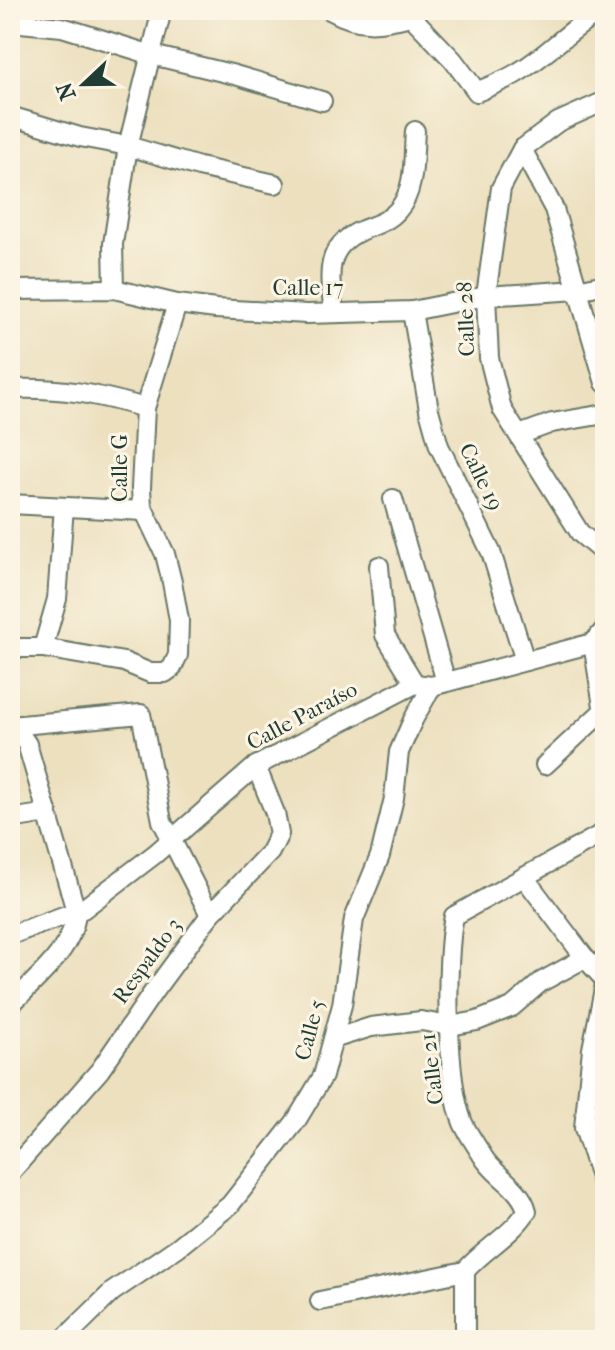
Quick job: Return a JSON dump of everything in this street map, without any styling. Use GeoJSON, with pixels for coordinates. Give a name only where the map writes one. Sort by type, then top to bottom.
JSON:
{"type":"FeatureCollection","features":[{"type":"Feature","properties":{"kind":"street"},"geometry":{"type":"LineString","coordinates":[[114,289],[113,244],[128,146],[162,10]]}},
{"type":"Feature","properties":{"kind":"street"},"geometry":{"type":"LineString","coordinates":[[330,10],[351,22],[385,22],[411,16],[453,60],[477,92],[516,74],[583,21],[604,10]]}},
{"type":"Feature","properties":{"kind":"street"},"geometry":{"type":"LineString","coordinates":[[10,22],[62,27],[322,101]]}},
{"type":"Feature","properties":{"kind":"street","name":"Calle 28"},"geometry":{"type":"LineString","coordinates":[[605,101],[558,122],[522,149],[501,188],[486,296],[489,358],[502,409],[580,533],[605,554]]}},
{"type":"Feature","properties":{"kind":"street"},"geometry":{"type":"LineString","coordinates":[[10,116],[80,137],[128,146],[199,167],[275,184]]}},
{"type":"Feature","properties":{"kind":"street"},"geometry":{"type":"LineString","coordinates":[[334,313],[329,268],[337,251],[356,233],[385,221],[400,209],[411,185],[415,131]]}},
{"type":"Feature","properties":{"kind":"street"},"geometry":{"type":"LineString","coordinates":[[522,149],[554,209],[605,383]]}},
{"type":"Feature","properties":{"kind":"street","name":"Calle 17"},"geometry":{"type":"LineString","coordinates":[[10,290],[114,289],[177,304],[216,309],[334,313],[412,311],[486,296],[578,290],[605,284]]}},
{"type":"Feature","properties":{"kind":"street","name":"Calle G"},"geometry":{"type":"LineString","coordinates":[[43,648],[124,662],[150,673],[165,673],[172,668],[178,655],[179,620],[165,554],[144,511],[141,488],[145,408],[177,304]]}},
{"type":"Feature","properties":{"kind":"street","name":"Calle 19"},"geometry":{"type":"LineString","coordinates":[[412,311],[426,396],[439,446],[491,552],[525,661]]}},
{"type":"Feature","properties":{"kind":"street"},"geometry":{"type":"LineString","coordinates":[[10,389],[50,388],[93,393],[145,408]]}},
{"type":"Feature","properties":{"kind":"street"},"geometry":{"type":"LineString","coordinates":[[519,435],[552,423],[605,414]]}},
{"type":"Feature","properties":{"kind":"street"},"geometry":{"type":"LineString","coordinates":[[393,499],[431,684]]}},
{"type":"Feature","properties":{"kind":"street"},"geometry":{"type":"LineString","coordinates":[[10,504],[144,511]]}},
{"type":"Feature","properties":{"kind":"street"},"geometry":{"type":"LineString","coordinates":[[10,648],[43,648],[57,599],[64,507]]}},
{"type":"Feature","properties":{"kind":"street"},"geometry":{"type":"LineString","coordinates":[[379,566],[385,635],[431,684]]}},
{"type":"Feature","properties":{"kind":"street"},"geometry":{"type":"LineString","coordinates":[[545,765],[604,716],[599,636]]}},
{"type":"Feature","properties":{"kind":"street","name":"Calle Paraíso"},"geometry":{"type":"LineString","coordinates":[[10,935],[83,909],[170,841],[256,766],[431,684],[525,661],[599,636]]}},
{"type":"Feature","properties":{"kind":"street","name":"Calle 5"},"geometry":{"type":"LineString","coordinates":[[63,1340],[112,1292],[178,1247],[230,1205],[303,1110],[323,1076],[342,1005],[354,919],[380,856],[394,798],[399,752],[431,684]]}},
{"type":"Feature","properties":{"kind":"street"},"geometry":{"type":"LineString","coordinates":[[12,725],[141,714],[162,821],[210,915]]}},
{"type":"Feature","properties":{"kind":"street"},"geometry":{"type":"LineString","coordinates":[[10,1005],[43,971],[76,927],[76,911],[27,744],[12,725]]}},
{"type":"Feature","properties":{"kind":"street","name":"Respaldo 3"},"geometry":{"type":"LineString","coordinates":[[10,1173],[100,1070],[210,915],[270,852],[279,834],[275,813],[256,766]]}},
{"type":"Feature","properties":{"kind":"street"},"geometry":{"type":"LineString","coordinates":[[10,819],[48,813]]}},
{"type":"Feature","properties":{"kind":"street","name":"Calle 21"},"geometry":{"type":"LineString","coordinates":[[465,1271],[480,1254],[519,1224],[527,1211],[524,1198],[485,1162],[463,1122],[454,1076],[450,1026],[449,940],[454,916],[605,832]]}},
{"type":"Feature","properties":{"kind":"street"},"geometry":{"type":"LineString","coordinates":[[524,877],[605,982],[592,1049],[584,1128],[605,1192]]}},
{"type":"Feature","properties":{"kind":"street"},"geometry":{"type":"LineString","coordinates":[[333,1039],[371,1027],[421,1021],[450,1026],[477,1021],[512,1007],[541,982],[585,958]]}},
{"type":"Feature","properties":{"kind":"street"},"geometry":{"type":"LineString","coordinates":[[320,1301],[465,1271],[465,1340]]}}]}
